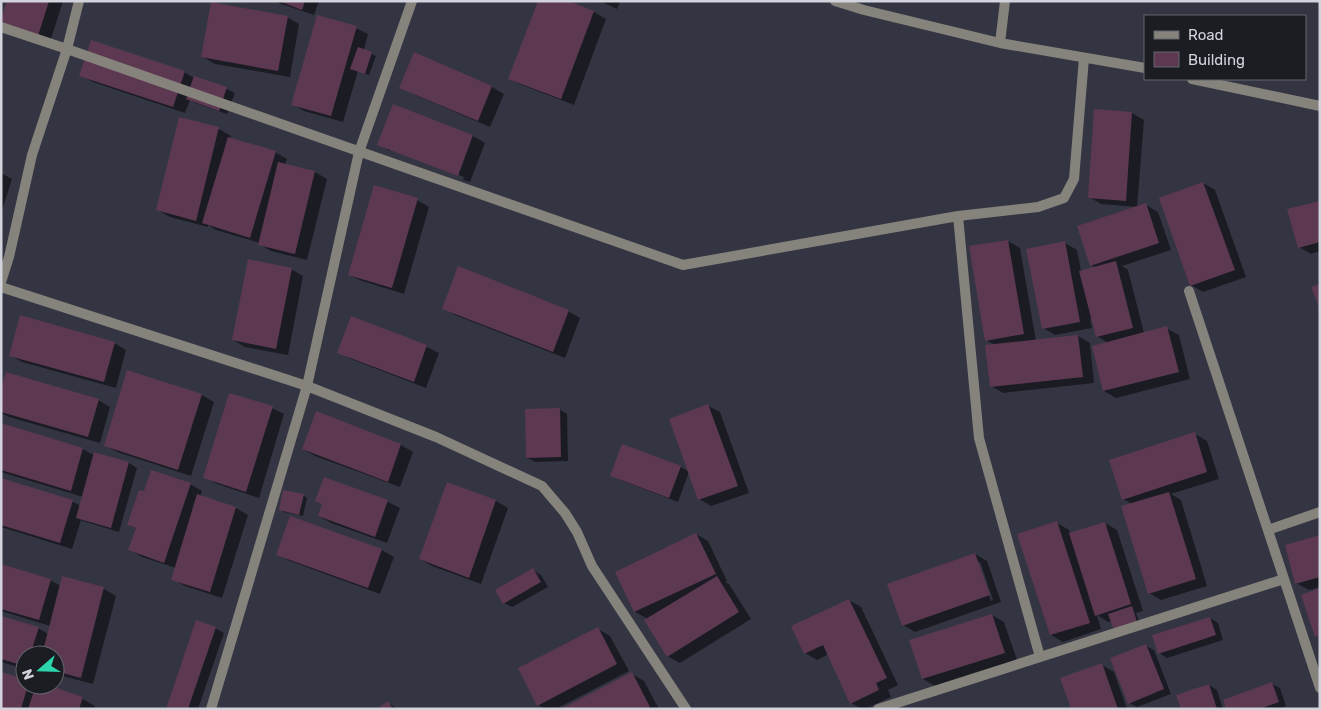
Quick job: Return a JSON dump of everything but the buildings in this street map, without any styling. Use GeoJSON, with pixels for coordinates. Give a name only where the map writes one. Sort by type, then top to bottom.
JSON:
{"type":"FeatureCollection","features":[{"type":"Feature","properties":{"kind":"street"},"geometry":{"type":"LineString","coordinates":[[1,282],[9,257],[32,155],[67,49],[80,1]]}},
{"type":"Feature","properties":{"kind":"street"},"geometry":{"type":"LineString","coordinates":[[211,709],[307,386],[359,152],[412,1]]}},
{"type":"Feature","properties":{"kind":"street"},"geometry":{"type":"LineString","coordinates":[[835,1],[864,10],[1000,43],[1144,68]]}},
{"type":"Feature","properties":{"kind":"street"},"geometry":{"type":"LineString","coordinates":[[1000,43],[1005,1]]}},
{"type":"Feature","properties":{"kind":"street"},"geometry":{"type":"LineString","coordinates":[[1,27],[683,265],[958,216],[1038,208],[1064,198],[1074,179],[1084,58]]}},
{"type":"Feature","properties":{"kind":"street"},"geometry":{"type":"LineString","coordinates":[[1197,80],[1320,106]]}},
{"type":"Feature","properties":{"kind":"street"},"geometry":{"type":"LineString","coordinates":[[958,216],[979,438],[1040,657]]}},
{"type":"Feature","properties":{"kind":"street"},"geometry":{"type":"LineString","coordinates":[[1,287],[307,386],[436,437],[542,486],[565,513],[592,566],[686,709]]}},
{"type":"Feature","properties":{"kind":"street"},"geometry":{"type":"LineString","coordinates":[[1189,291],[1320,688]]}},
{"type":"Feature","properties":{"kind":"street"},"geometry":{"type":"LineString","coordinates":[[1268,530],[1320,512]]}},
{"type":"Feature","properties":{"kind":"street"},"geometry":{"type":"LineString","coordinates":[[878,709],[1284,579]]}}]}
